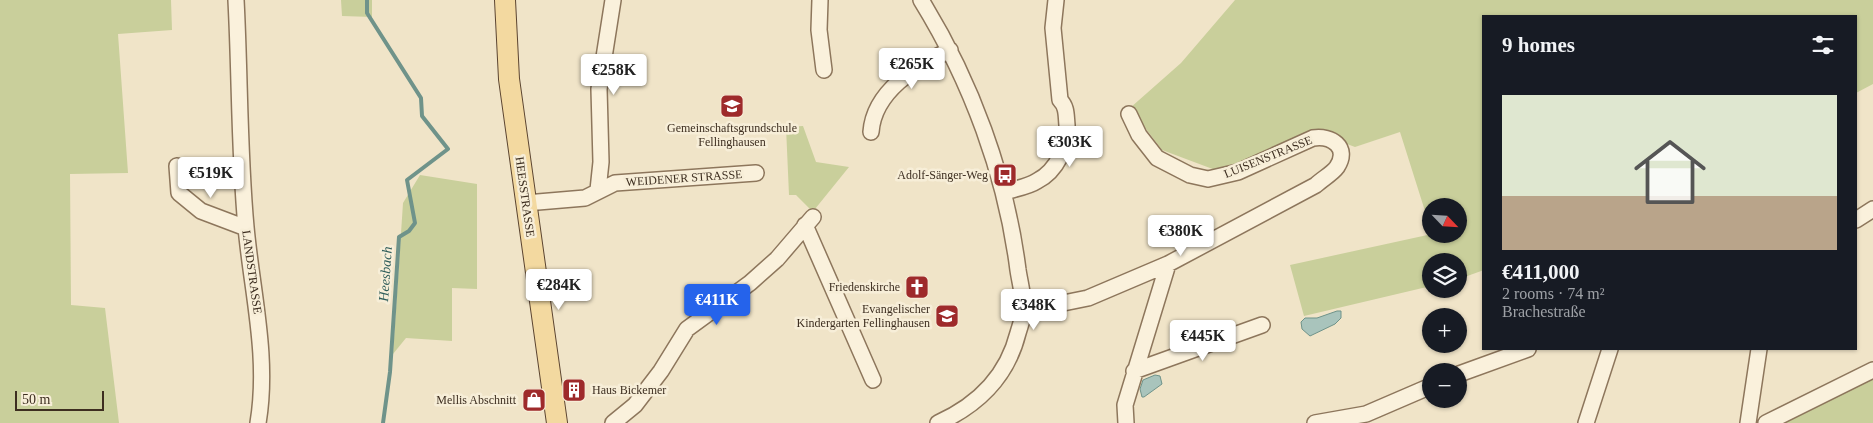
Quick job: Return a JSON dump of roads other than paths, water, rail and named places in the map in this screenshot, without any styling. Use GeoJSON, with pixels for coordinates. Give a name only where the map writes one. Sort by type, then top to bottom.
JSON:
{"type":"FeatureCollection","features":[{"type":"Feature","properties":{"kind":"main road","name":"HEESSTRASSE"},"geometry":{"type":"LineString","coordinates":[[504,0],[509,79],[557,423]]}},
{"type":"Feature","properties":{"kind":"street","name":"LANDSTRASSE"},"geometry":{"type":"LineString","coordinates":[[236,0],[246,228],[261,339],[263,395],[258,423]]}},
{"type":"Feature","properties":{"kind":"street"},"geometry":{"type":"LineString","coordinates":[[598,190],[601,162],[599,89],[613,0]]}},
{"type":"Feature","properties":{"kind":"street"},"geometry":{"type":"LineString","coordinates":[[820,0],[819,30],[824,70]]}},
{"type":"Feature","properties":{"kind":"street"},"geometry":{"type":"LineString","coordinates":[[921,0],[950,50],[974,105],[1004,192],[1024,312],[1015,348],[997,380],[976,402],[938,423]]}},
{"type":"Feature","properties":{"kind":"street"},"geometry":{"type":"LineString","coordinates":[[1004,192],[1037,181],[1056,163],[1066,140],[1066,112],[1064,104],[1060,100],[1053,28],[1056,0]]}},
{"type":"Feature","properties":{"kind":"street"},"geometry":{"type":"LineString","coordinates":[[871,132],[876,110],[890,91],[922,63],[950,50]]}},
{"type":"Feature","properties":{"kind":"street","name":"LUISENSTRASSE"},"geometry":{"type":"LineString","coordinates":[[1128,114],[1139,135],[1157,158],[1190,175],[1208,179],[1238,172],[1313,138],[1323,136],[1336,141],[1341,150],[1341,159],[1336,168],[1316,184],[1168,264]]}},
{"type":"Feature","properties":{"kind":"street"},"geometry":{"type":"LineString","coordinates":[[177,166],[179,193],[201,211],[246,228]]}},
{"type":"Feature","properties":{"kind":"street","name":"WEIDENER STRASSE"},"geometry":{"type":"LineString","coordinates":[[526,203],[586,198],[598,190],[615,183],[756,173]]}},
{"type":"Feature","properties":{"kind":"street"},"geometry":{"type":"LineString","coordinates":[[1857,219],[1873,209]]}},
{"type":"Feature","properties":{"kind":"street"},"geometry":{"type":"LineString","coordinates":[[612,423],[635,406],[661,371],[687,330],[750,284],[777,259],[809,221],[874,380]]}},
{"type":"Feature","properties":{"kind":"street"},"geometry":{"type":"LineString","coordinates":[[1024,312],[1088,298],[1168,264]]}},
{"type":"Feature","properties":{"kind":"street"},"geometry":{"type":"LineString","coordinates":[[1126,423],[1125,405],[1134,370],[1168,264]]}},
{"type":"Feature","properties":{"kind":"street"},"geometry":{"type":"LineString","coordinates":[[1134,370],[1262,325]]}},
{"type":"Feature","properties":{"kind":"street"},"geometry":{"type":"LineString","coordinates":[[1467,371],[1525,350]]}},
{"type":"Feature","properties":{"kind":"street"},"geometry":{"type":"LineString","coordinates":[[1586,423],[1610,350]]}},
{"type":"Feature","properties":{"kind":"street"},"geometry":{"type":"LineString","coordinates":[[1748,423],[1759,350]]}},
{"type":"Feature","properties":{"kind":"street"},"geometry":{"type":"LineString","coordinates":[[1766,423],[1873,370]]}},
{"type":"Feature","properties":{"kind":"street"},"geometry":{"type":"LineString","coordinates":[[1315,423],[1366,414],[1422,390]]}},
{"type":"Feature","properties":{"kind":"water"},"geometry":{"type":"Polygon","coordinates":[[[1341,311],[1341,318],[1335,324],[1310,336],[1302,329],[1301,322],[1305,318],[1317,318],[1341,311]]]}},
{"type":"Feature","properties":{"kind":"water"},"geometry":{"type":"Polygon","coordinates":[[[1155,375],[1160,376],[1162,384],[1142,397],[1140,389],[1143,380],[1155,375]]]}},
{"type":"Feature","properties":{"kind":"waterway","name":"Heesbach"},"geometry":{"type":"LineString","coordinates":[[367,0],[367,13],[421,98],[422,116],[448,149],[407,180],[415,223],[409,231],[399,237],[390,372],[383,423]]}},
{"type":"Feature","properties":{"kind":"place","name":"Gemeinschaftsgrundschule Fellinghausen"},"geometry":{"type":"Point","coordinates":[732,106]}},
{"type":"Feature","properties":{"kind":"place","name":"Adolf-Sänger-Weg"},"geometry":{"type":"Point","coordinates":[1005,175]}},
{"type":"Feature","properties":{"kind":"place","name":"Friedenskirche"},"geometry":{"type":"Point","coordinates":[917,287]}},
{"type":"Feature","properties":{"kind":"place","name":"Evangelischer Kindergarten Fellinghausen"},"geometry":{"type":"Point","coordinates":[947,316]}},
{"type":"Feature","properties":{"kind":"place","name":"Haus Bickemer"},"geometry":{"type":"Point","coordinates":[574,390]}},
{"type":"Feature","properties":{"kind":"place","name":"Mellis Abschnitt"},"geometry":{"type":"Point","coordinates":[534,400]}}]}
